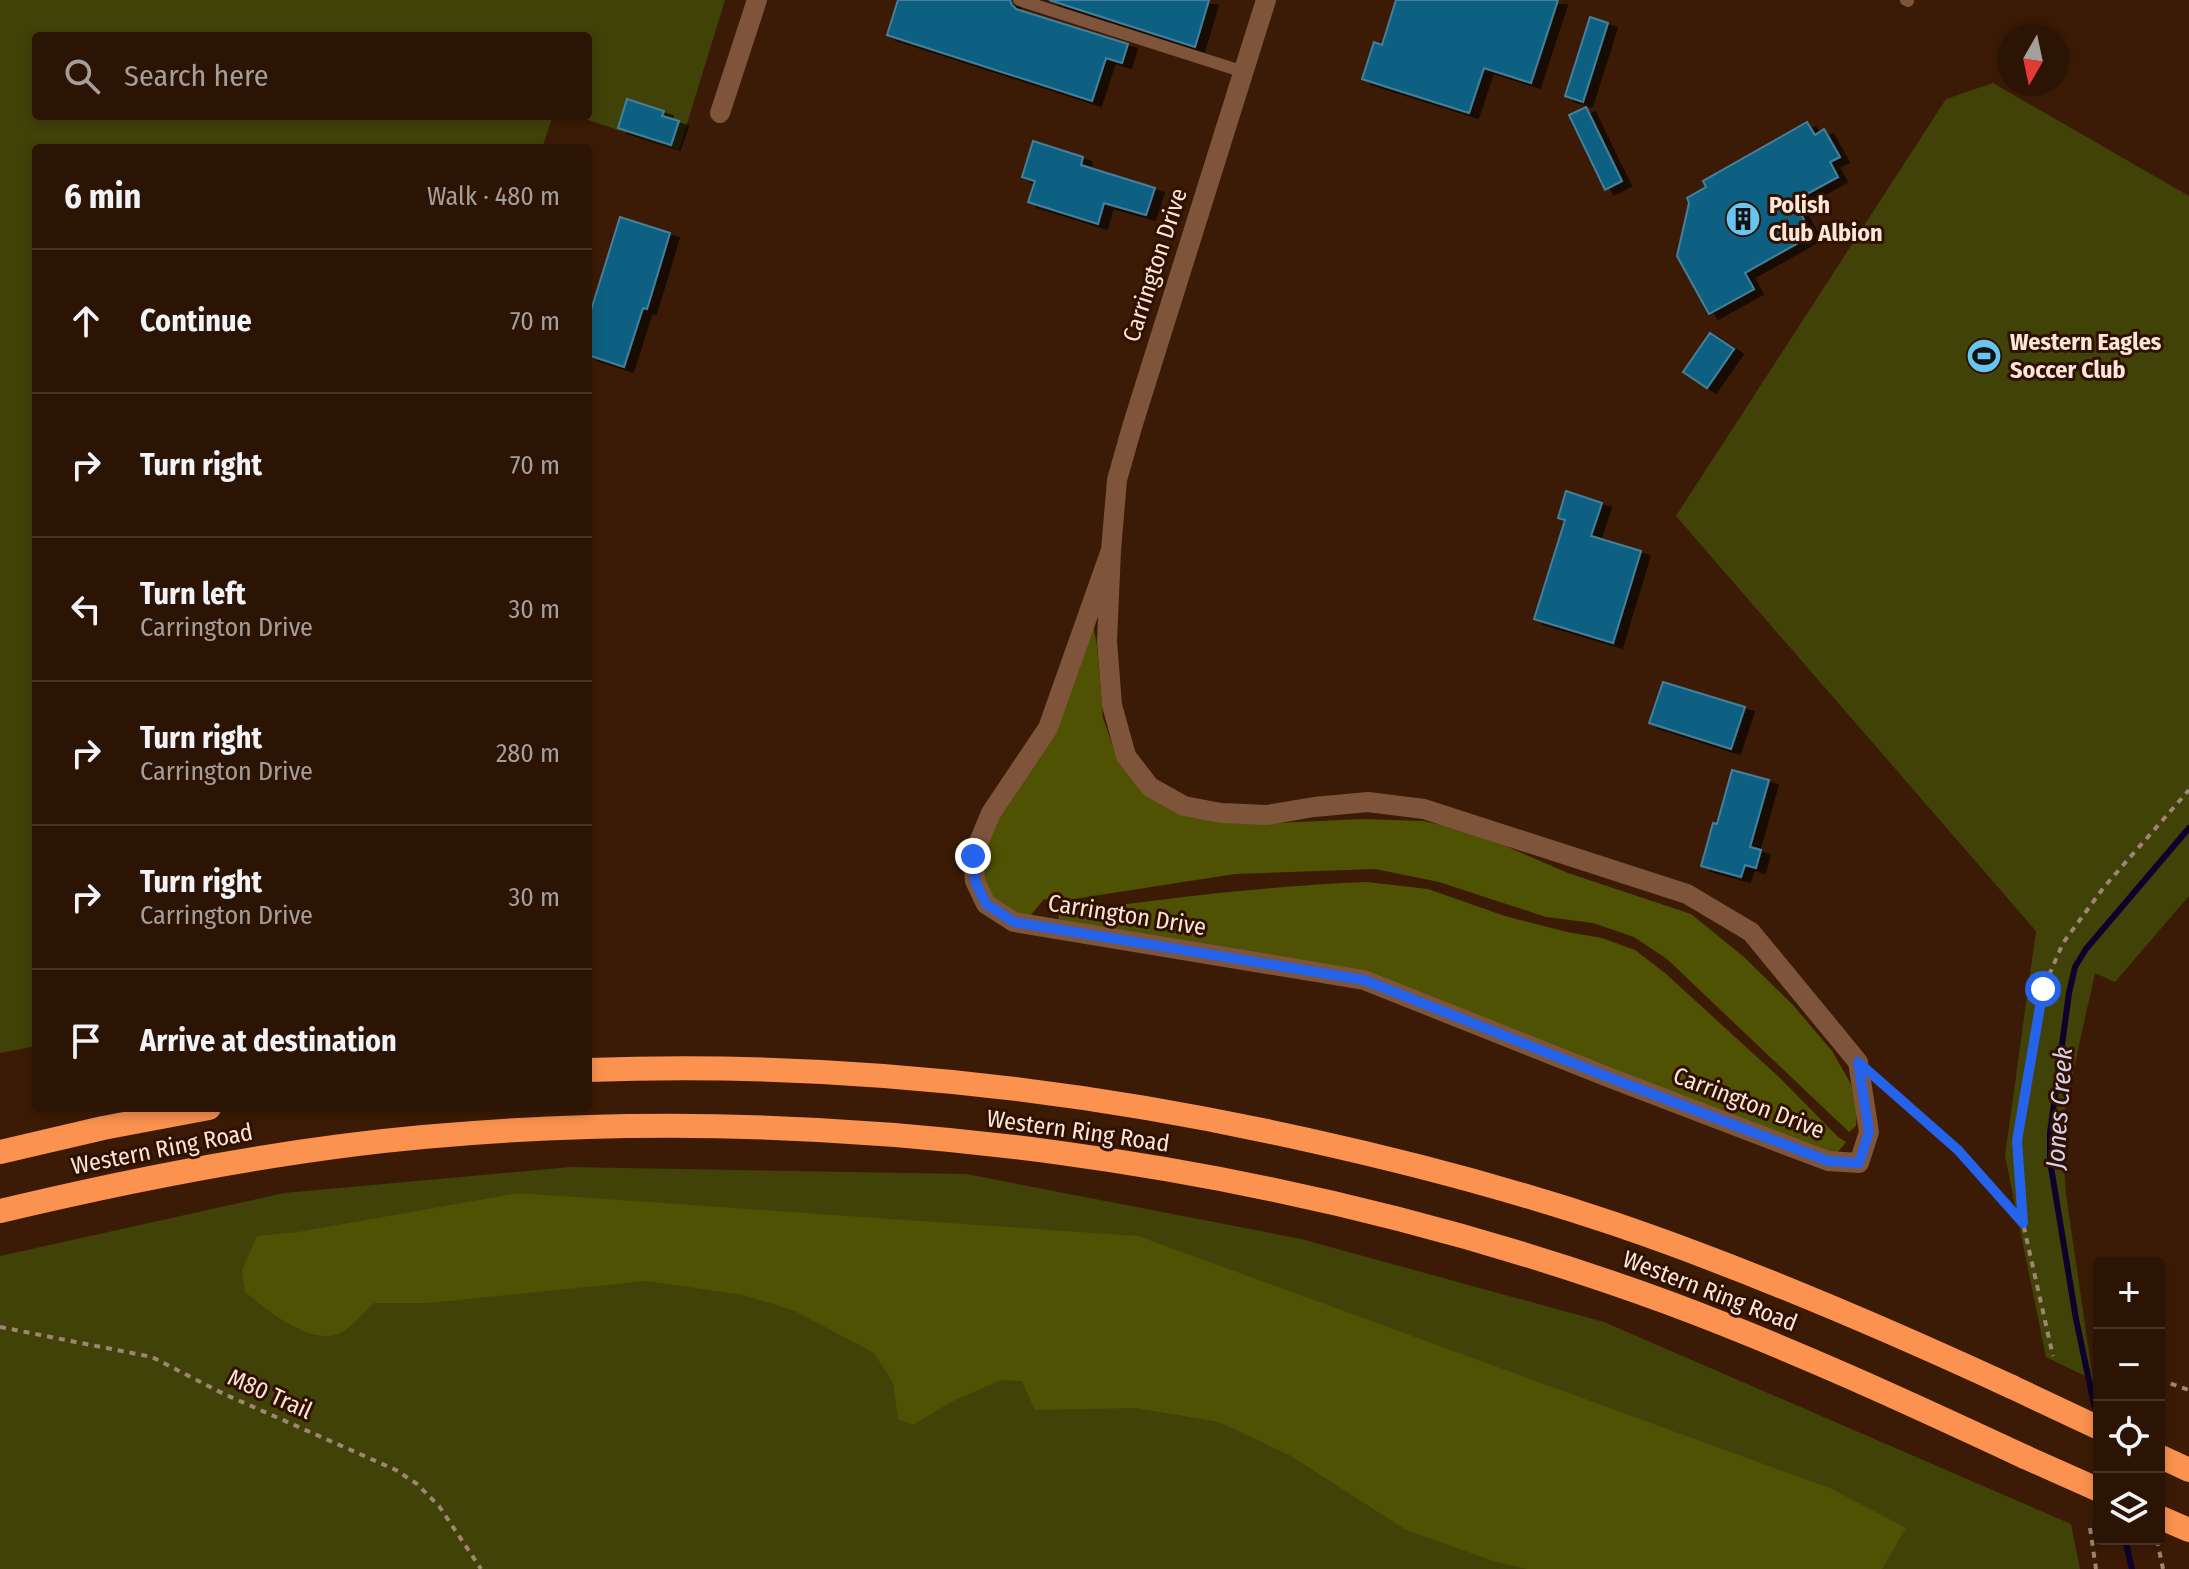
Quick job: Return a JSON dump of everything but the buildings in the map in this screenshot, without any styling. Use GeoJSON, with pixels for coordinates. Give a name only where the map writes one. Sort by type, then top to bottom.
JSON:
{"type":"FeatureCollection","features":[{"type":"Feature","properties":{"kind":"highway","name":"Western Ring Road"},"geometry":{"type":"LineString","coordinates":[[592,1070],[746,1069],[949,1081],[1039,1091],[1189,1115],[1374,1154],[1574,1211],[1701,1255],[1842,1312],[2093,1425]]}},
{"type":"Feature","properties":{"kind":"highway","name":"Western Ring Road"},"geometry":{"type":"LineString","coordinates":[[0,1152],[188,1112]]}},
{"type":"Feature","properties":{"kind":"highway","name":"Western Ring Road"},"geometry":{"type":"LineString","coordinates":[[0,1211],[137,1180],[266,1157],[421,1137],[498,1132],[748,1127],[884,1135],[1020,1149],[1125,1164],[1287,1194],[1424,1227],[1533,1258],[1668,1303],[1785,1348],[2093,1487]]}},
{"type":"Feature","properties":{"kind":"highway"},"geometry":{"type":"LineString","coordinates":[[2165,1458],[2189,1470]]}},
{"type":"Feature","properties":{"kind":"street"},"geometry":{"type":"LineString","coordinates":[[720,113],[757,0]]}},
{"type":"Feature","properties":{"kind":"street","name":"Carrington Drive"},"geometry":{"type":"LineString","coordinates":[[1111,550],[1048,728],[991,813],[973,856],[975,881],[986,904],[1014,922],[1364,980],[1828,1161],[1859,1163],[1869,1132],[1858,1062],[1751,932],[1687,894],[1424,809],[1368,802],[1267,815],[1221,813],[1184,806],[1150,787],[1126,756],[1112,705],[1107,641],[1117,480],[1266,0]]}},
{"type":"Feature","properties":{"kind":"lane"},"geometry":{"type":"LineString","coordinates":[[1019,0],[1244,72]]}},
{"type":"Feature","properties":{"kind":"path"},"geometry":{"type":"LineString","coordinates":[[2053,1356],[2023,1223],[2017,1141],[2043,989],[2063,943],[2104,887],[2189,790]]}},
{"type":"Feature","properties":{"kind":"path"},"geometry":{"type":"LineString","coordinates":[[1858,1062],[1958,1150],[2023,1223]]}},
{"type":"Feature","properties":{"kind":"path","name":"M80 Trail"},"geometry":{"type":"LineString","coordinates":[[0,1327],[152,1357],[224,1394],[396,1470],[417,1484],[439,1506],[481,1569]]}},
{"type":"Feature","properties":{"kind":"path"},"geometry":{"type":"LineString","coordinates":[[2165,1382],[2189,1390]]}},
{"type":"Feature","properties":{"kind":"path"},"geometry":{"type":"LineString","coordinates":[[2090,1528],[2096,1569]]}},
{"type":"Feature","properties":{"kind":"path"},"geometry":{"type":"LineString","coordinates":[[2157,1545],[2163,1569]]}},
{"type":"Feature","properties":{"kind":"shaded area"},"geometry":{"type":"Polygon","coordinates":[[[0,0],[725,0],[679,150],[588,120],[592,120],[592,32],[32,32],[32,120],[552,120],[543,144],[32,144],[32,1047],[0,1053],[0,0]]]}},
{"type":"Feature","properties":{"kind":"shaded area","name":"Western Eagles Soccer Club"},"geometry":{"type":"Polygon","coordinates":[[[1993,83],[1997,85],[1997,96],[2016,96],[2189,196],[2189,896],[2115,982],[2095,973],[2061,1126],[2066,1194],[2093,1380],[2046,1357],[2005,1156],[2036,931],[1676,516],[1946,99],[1993,83]]]}},
{"type":"Feature","properties":{"kind":"shaded area"},"geometry":{"type":"Polygon","coordinates":[[[1093,625],[1103,718],[1115,752],[1133,778],[1254,824],[1363,819],[1423,821],[1471,831],[1568,873],[1691,914],[1744,957],[1793,1005],[1832,1051],[1851,1084],[1857,1110],[1856,1126],[1849,1132],[1667,959],[1634,937],[1593,923],[1546,917],[1439,882],[1375,869],[1235,874],[1061,901],[1044,899],[1026,921],[1014,922],[975,881],[991,813],[1093,625]]]}},
{"type":"Feature","properties":{"kind":"shaded area"},"geometry":{"type":"Polygon","coordinates":[[[1367,882],[1428,889],[1505,916],[1602,938],[1635,950],[1665,973],[1846,1142],[1837,1153],[1794,1148],[1411,996],[1058,929],[1059,913],[1251,890],[1367,882]]]}},
{"type":"Feature","properties":{"kind":"shaded area"},"geometry":{"type":"Polygon","coordinates":[[[571,1167],[966,1174],[1301,1239],[1604,1322],[2071,1524],[2080,1569],[0,1569],[0,1256],[284,1193],[571,1167]]]}},
{"type":"Feature","properties":{"kind":"shaded area"},"geometry":{"type":"Polygon","coordinates":[[[518,1193],[1138,1236],[1832,1489],[1906,1528],[1882,1569],[1527,1569],[1496,1562],[1406,1530],[1291,1456],[1219,1422],[1136,1408],[1035,1410],[1022,1381],[1001,1380],[951,1402],[913,1425],[898,1419],[893,1383],[874,1353],[795,1311],[743,1295],[646,1281],[429,1303],[374,1303],[344,1331],[328,1336],[303,1331],[245,1292],[242,1270],[257,1236],[298,1232],[518,1193]]]}},
{"type":"Feature","properties":{"kind":"waterway","name":"Jones Creek"},"geometry":{"type":"LineString","coordinates":[[2093,1401],[2076,1319],[2050,1161],[2050,1133],[2069,993],[2075,967],[2086,949],[2189,828]]}},
{"type":"Feature","properties":{"kind":"waterway","name":"Jones Creek"},"geometry":{"type":"LineString","coordinates":[[2126,1545],[2132,1569]]}},
{"type":"Feature","properties":{"kind":"place","name":"Polish Club Albion"},"geometry":{"type":"Point","coordinates":[1743,219]}},
{"type":"Feature","properties":{"kind":"place","name":"Western Eagles Soccer Club"},"geometry":{"type":"Point","coordinates":[1984,356]}},
{"type":"Feature","properties":{"kind":"route"},"geometry":{"type":"LineString","coordinates":[[973,856],[975,881],[986,904],[1014,922],[1364,980],[1828,1161],[1859,1163],[1869,1132],[1858,1062],[1958,1150],[2023,1223],[2017,1141],[2043,989]]}}]}
